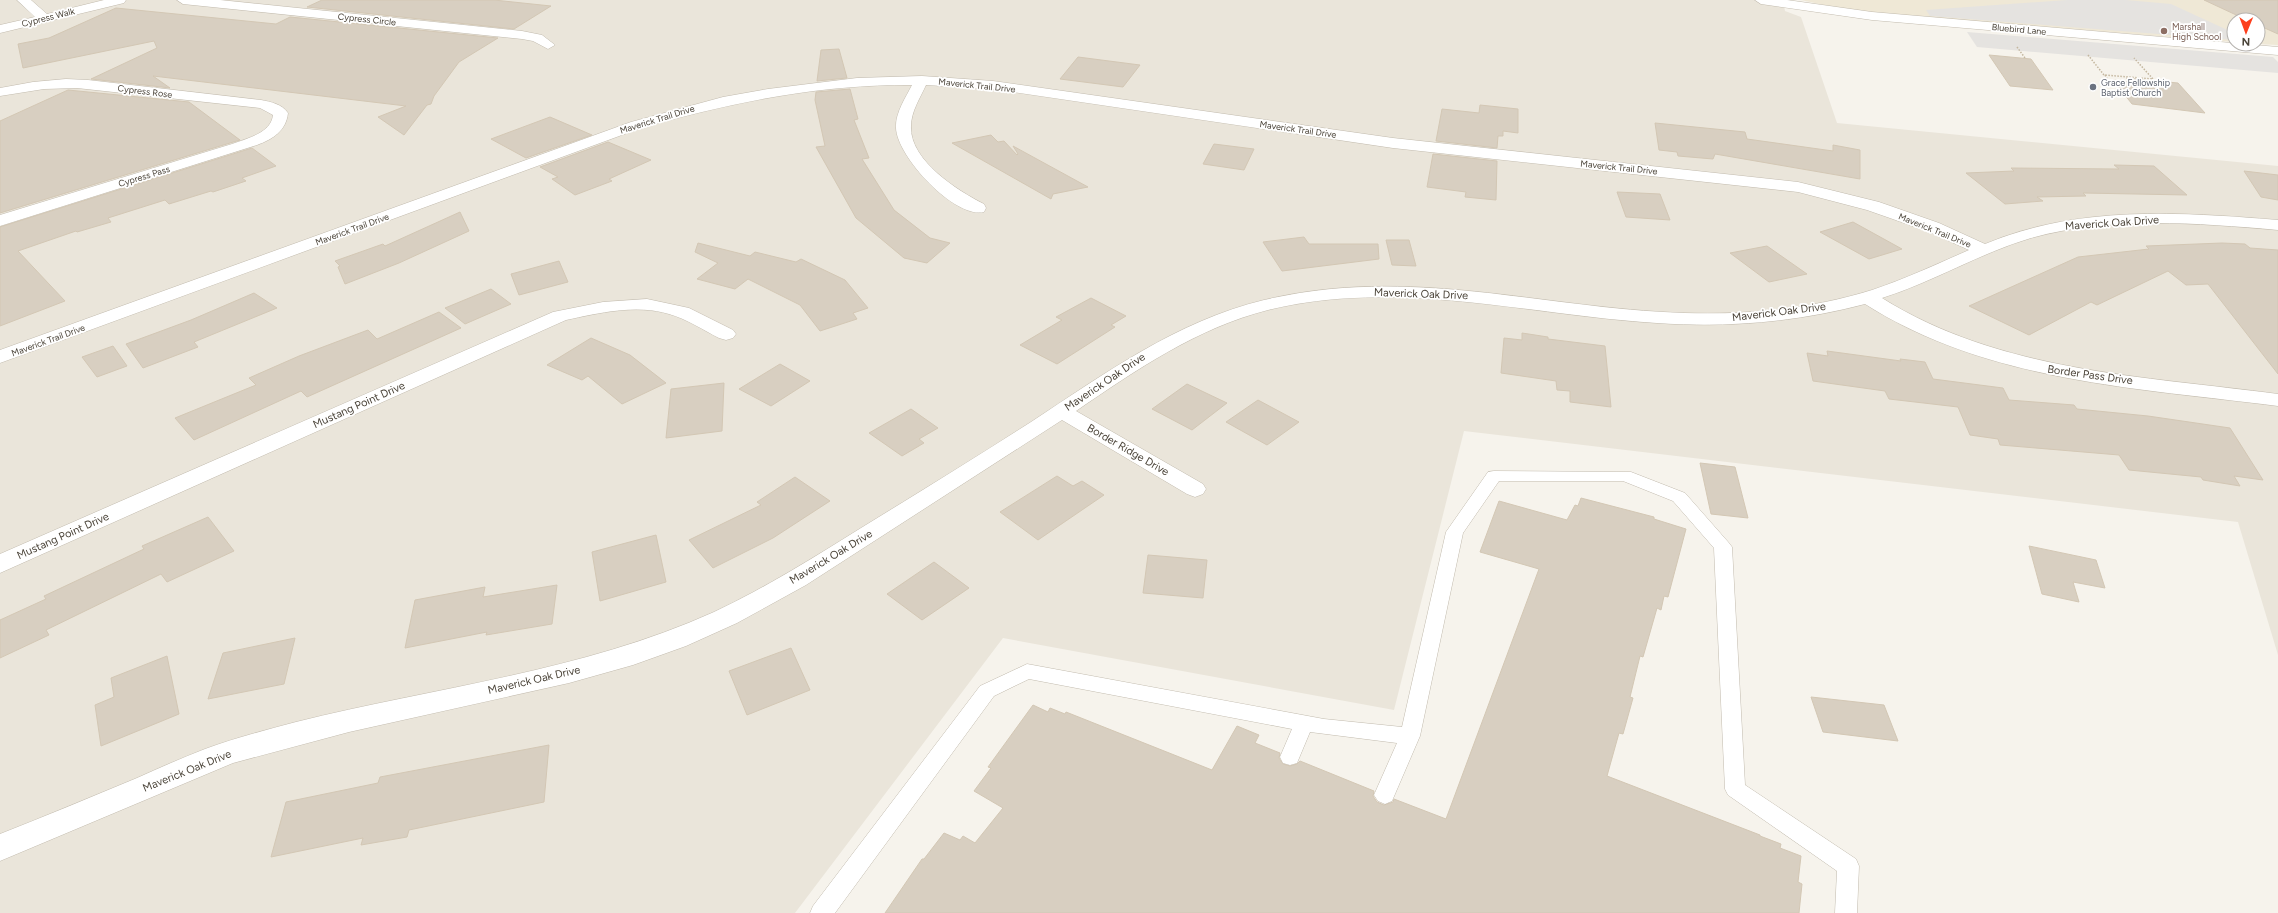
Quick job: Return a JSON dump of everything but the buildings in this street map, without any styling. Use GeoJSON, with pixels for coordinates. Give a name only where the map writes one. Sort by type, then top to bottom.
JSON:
{"type":"FeatureCollection","features":[{"type":"Feature","properties":{"kind":"street"},"geometry":{"type":"LineString","coordinates":[[23,0],[45,18]]}},
{"type":"Feature","properties":{"kind":"street"},"geometry":{"type":"LineString","coordinates":[[69,0],[81,9]]}},
{"type":"Feature","properties":{"kind":"street","name":"Cypress Walk"},"geometry":{"type":"LineString","coordinates":[[0,29],[120,0]]}},
{"type":"Feature","properties":{"kind":"street","name":"Cypress Circle"},"geometry":{"type":"LineString","coordinates":[[183,0],[522,35],[537,38],[548,45]]}},
{"type":"Feature","properties":{"kind":"street","name":"Bluebird Lane"},"geometry":{"type":"LineString","coordinates":[[1762,0],[1795,3],[1872,16],[2278,51]]}},
{"type":"Feature","properties":{"kind":"street"},"geometry":{"type":"LineString","coordinates":[[922,80],[908,109],[903,126],[906,140],[916,160],[925,172],[943,188],[978,208]]}},
{"type":"Feature","properties":{"kind":"street","name":"Maverick Trail Drive"},"geometry":{"type":"LineString","coordinates":[[0,357],[636,125],[672,114],[780,90],[856,82],[922,80],[993,86],[1393,142],[1798,188],[1873,206],[1933,227],[1982,249]]}},
{"type":"Feature","properties":{"kind":"street","name":"Cypress Rose"},"geometry":{"type":"LineString","coordinates":[[0,92],[40,84],[69,82],[261,104],[278,110],[281,113],[281,119]]}},
{"type":"Feature","properties":{"kind":"street","name":"Cypress Pass"},"geometry":{"type":"LineString","coordinates":[[0,221],[238,147],[267,134],[279,125],[281,119]]}},
{"type":"Feature","properties":{"kind":"street","name":"Maverick Oak Drive"},"geometry":{"type":"LineString","coordinates":[[0,848],[215,757],[299,733],[460,696],[550,678],[659,646],[726,617],[805,574],[970,471],[1146,354],[1179,337],[1218,321],[1263,306],[1316,296],[1394,291],[1455,294],[1630,316],[1687,319],[1749,318],[1798,312],[1867,297],[1925,276],[1982,249],[2029,234],[2064,226],[2109,221],[2159,219],[2225,220],[2278,225]]}},
{"type":"Feature","properties":{"kind":"street","name":"Border Pass Drive"},"geometry":{"type":"LineString","coordinates":[[1867,297],[1902,319],[1939,336],[1987,353],[2055,371],[2278,400]]}},
{"type":"Feature","properties":{"kind":"street","name":"Mustang Point Drive"},"geometry":{"type":"LineString","coordinates":[[0,564],[560,316],[595,308],[656,306],[676,310],[726,334]]}},
{"type":"Feature","properties":{"kind":"street","name":"Border Ridge Drive"},"geometry":{"type":"LineString","coordinates":[[1061,411],[1195,489]]}},
{"type":"Feature","properties":{"kind":"lane"},"geometry":{"type":"LineString","coordinates":[[1385,795],[1410,736],[1455,532],[1494,476],[1624,476],[1680,497],[1723,547],[1735,789],[1848,866],[1846,913]]}},
{"type":"Feature","properties":{"kind":"lane"},"geometry":{"type":"LineString","coordinates":[[821,913],[987,691],[1027,671],[1304,723],[1410,736]]}},
{"type":"Feature","properties":{"kind":"lane"},"geometry":{"type":"LineString","coordinates":[[1290,757],[1304,723]]}},
{"type":"Feature","properties":{"kind":"path"},"geometry":{"type":"LineString","coordinates":[[2014,42],[2025,58]]}},
{"type":"Feature","properties":{"kind":"path"},"geometry":{"type":"LineString","coordinates":[[2086,54],[2108,80]]}},
{"type":"Feature","properties":{"kind":"path"},"geometry":{"type":"LineString","coordinates":[[2104,75],[2153,80],[2134,58]]}},
{"type":"Feature","properties":{"kind":"shaded area"},"geometry":{"type":"Polygon","coordinates":[[[0,0],[1783,0],[1785,11],[1801,17],[1837,123],[2278,166],[2278,655],[2238,522],[1464,431],[1394,710],[1003,638],[795,913],[0,913],[0,0]]]}},
{"type":"Feature","properties":{"kind":"shaded area","name":"Marshall High School"},"geometry":{"type":"Polygon","coordinates":[[[1801,0],[2278,0],[2278,45],[2266,44],[2266,12],[2226,12],[2226,41],[1861,13],[1801,0]]]}},
{"type":"Feature","properties":{"kind":"shaded area"},"geometry":{"type":"Polygon","coordinates":[[[2067,0],[2126,0],[2171,4],[2226,29],[2226,39],[1930,16],[1926,10],[2067,0]]]}},
{"type":"Feature","properties":{"kind":"shaded area"},"geometry":{"type":"Polygon","coordinates":[[[1967,32],[2273,57],[2278,62],[2278,73],[1977,47],[1967,32]]]}},
{"type":"Feature","properties":{"kind":"place","name":"Marshall High School"},"geometry":{"type":"Point","coordinates":[2164,31]}},
{"type":"Feature","properties":{"kind":"place","name":"Grace Fellowship Baptist Church"},"geometry":{"type":"Point","coordinates":[2093,87]}}]}
